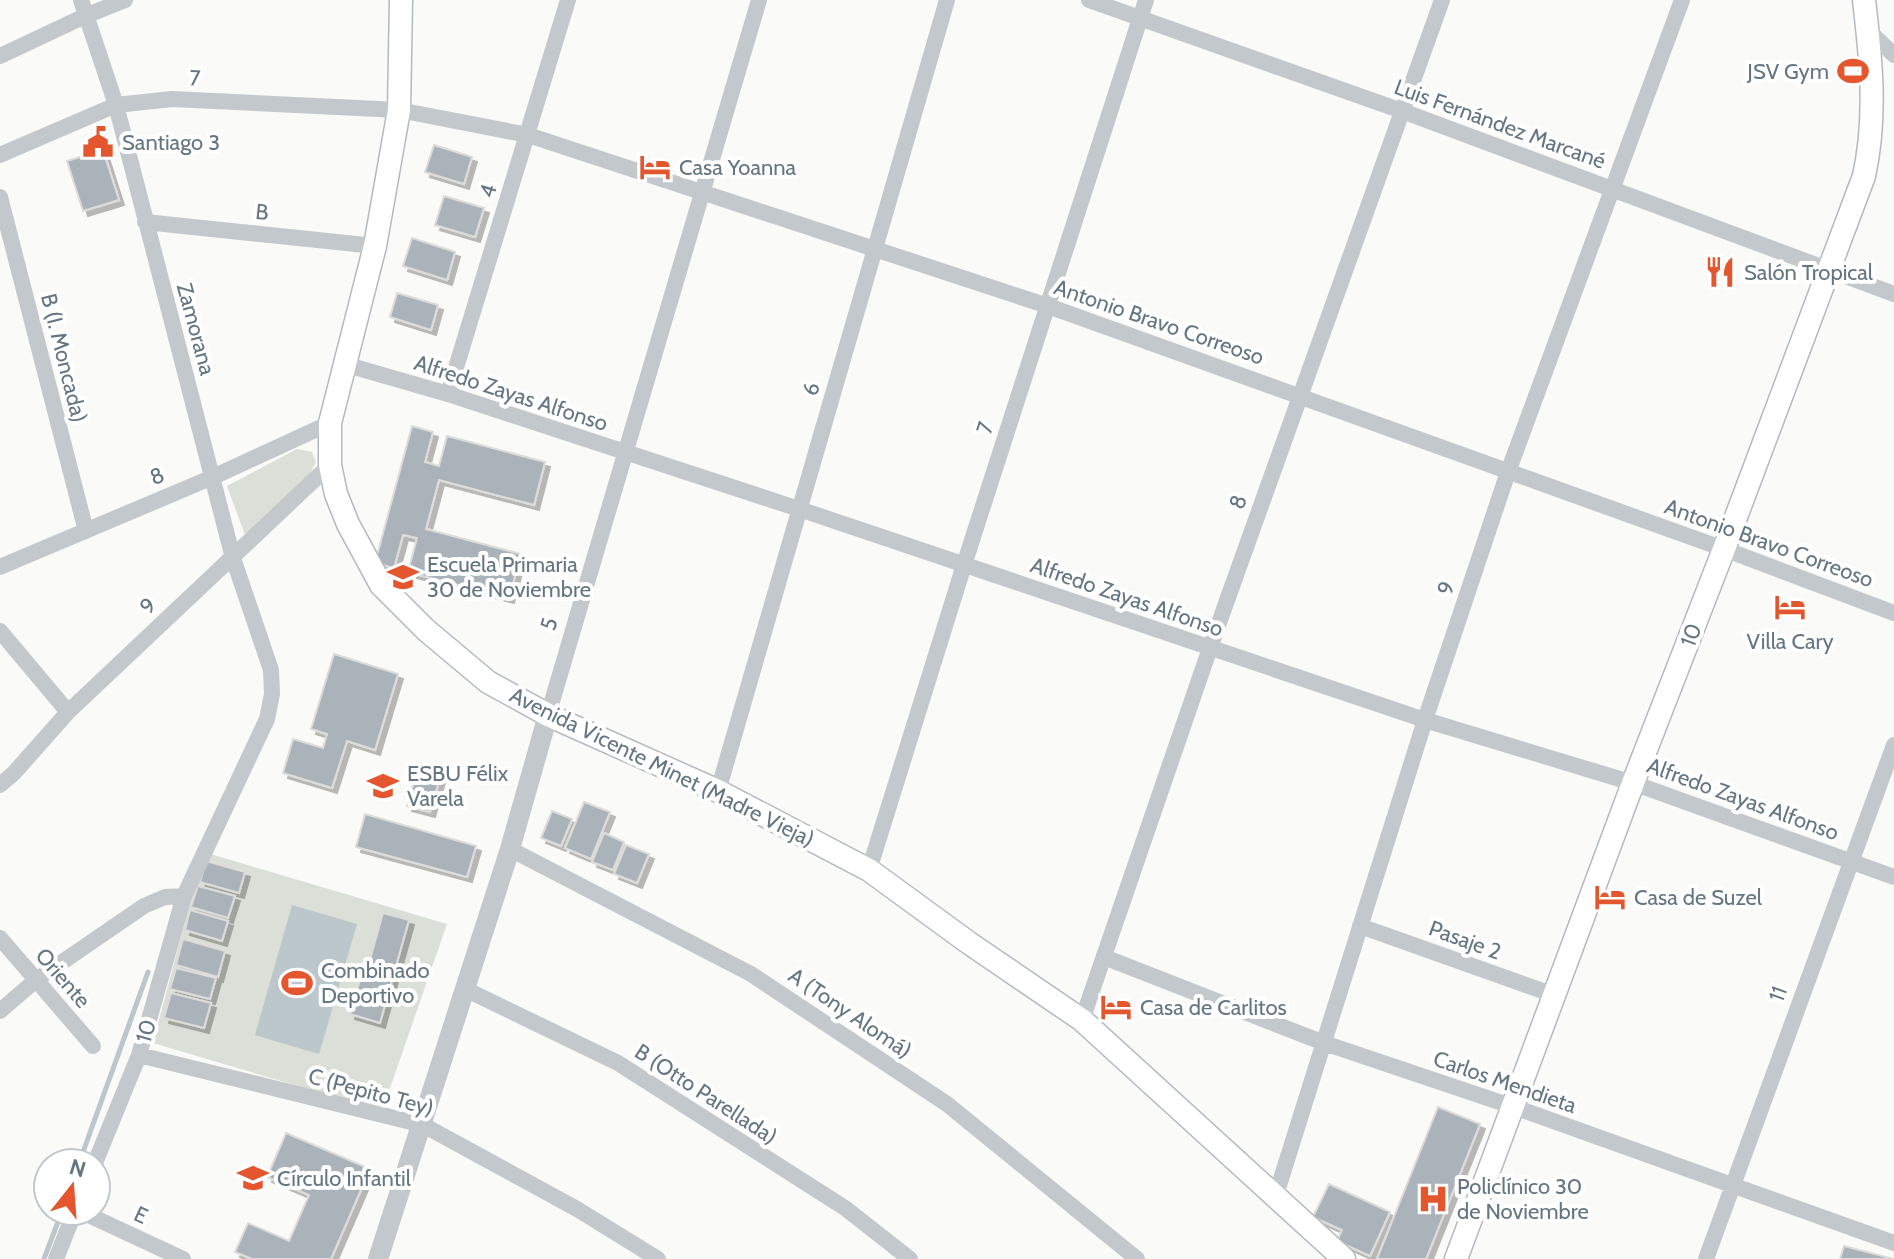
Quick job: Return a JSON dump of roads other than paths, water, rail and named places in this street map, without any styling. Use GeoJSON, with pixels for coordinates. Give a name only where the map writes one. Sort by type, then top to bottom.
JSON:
{"type":"FeatureCollection","features":[{"type":"Feature","properties":{"kind":"main road","name":"Avenida Vicente Minet (Madre Vieja)"},"geometry":{"type":"LineString","coordinates":[[401,0],[399,110],[375,246],[330,423],[330,465],[336,494],[348,524],[381,585],[426,630],[488,682],[548,715],[718,791],[869,870],[1082,1020],[1344,1259]]}},
{"type":"Feature","properties":{"kind":"main road","name":"10"},"geometry":{"type":"LineString","coordinates":[[1456,1259],[1864,176],[1874,111],[1864,0]]}},
{"type":"Feature","properties":{"kind":"street"},"geometry":{"type":"LineString","coordinates":[[0,56],[83,8],[125,0]]}},
{"type":"Feature","properties":{"kind":"street","name":"4"},"geometry":{"type":"LineString","coordinates":[[448,394],[568,0]]}},
{"type":"Feature","properties":{"kind":"street","name":"5"},"geometry":{"type":"LineString","coordinates":[[378,1259],[510,849],[759,0]]}},
{"type":"Feature","properties":{"kind":"street","name":"6"},"geometry":{"type":"LineString","coordinates":[[718,791],[947,0]]}},
{"type":"Feature","properties":{"kind":"street","name":"Luis Fernández Marcané"},"geometry":{"type":"LineString","coordinates":[[1089,0],[1402,111],[1894,294]]}},
{"type":"Feature","properties":{"kind":"street","name":"7"},"geometry":{"type":"LineString","coordinates":[[869,870],[1146,0]]}},
{"type":"Feature","properties":{"kind":"street","name":"8"},"geometry":{"type":"LineString","coordinates":[[1082,1020],[1210,648],[1442,0]]}},
{"type":"Feature","properties":{"kind":"street","name":"9"},"geometry":{"type":"LineString","coordinates":[[1275,1198],[1425,720],[1508,472],[1682,0]]}},
{"type":"Feature","properties":{"kind":"street","name":"Zamorana"},"geometry":{"type":"LineString","coordinates":[[83,8],[116,105],[233,558],[271,670]]}},
{"type":"Feature","properties":{"kind":"street"},"geometry":{"type":"LineString","coordinates":[[1868,30],[1894,55]]}},
{"type":"Feature","properties":{"kind":"street","name":"7"},"geometry":{"type":"LineString","coordinates":[[0,155],[116,105],[172,99],[399,110]]}},
{"type":"Feature","properties":{"kind":"street","name":"Antonio Bravo Correoso"},"geometry":{"type":"LineString","coordinates":[[399,110],[528,135],[1048,306],[1894,613]]}},
{"type":"Feature","properties":{"kind":"street","name":"B (I. Moncada)"},"geometry":{"type":"LineString","coordinates":[[0,197],[86,531]]}},
{"type":"Feature","properties":{"kind":"street","name":"B"},"geometry":{"type":"LineString","coordinates":[[145,222],[375,246]]}},
{"type":"Feature","properties":{"kind":"street","name":"Alfredo Zayas Alfonso"},"geometry":{"type":"LineString","coordinates":[[344,364],[448,394],[799,509],[1425,720],[1633,783],[1894,877]]}},
{"type":"Feature","properties":{"kind":"street","name":"8"},"geometry":{"type":"LineString","coordinates":[[0,567],[213,477],[330,423]]}},
{"type":"Feature","properties":{"kind":"street","name":"9"},"geometry":{"type":"LineString","coordinates":[[0,785],[68,712],[330,465]]}},
{"type":"Feature","properties":{"kind":"street"},"geometry":{"type":"LineString","coordinates":[[0,631],[68,712]]}},
{"type":"Feature","properties":{"kind":"street","name":"10"},"geometry":{"type":"LineString","coordinates":[[102,1147],[139,1055],[184,896],[267,719],[272,694],[271,670]]}},
{"type":"Feature","properties":{"kind":"street","name":"11"},"geometry":{"type":"LineString","coordinates":[[1706,1259],[1894,745]]}},
{"type":"Feature","properties":{"kind":"street","name":"A (Tony Alomá)"},"geometry":{"type":"LineString","coordinates":[[510,849],[751,974],[947,1104],[1137,1259]]}},
{"type":"Feature","properties":{"kind":"street"},"geometry":{"type":"LineString","coordinates":[[0,1011],[36,980],[144,906],[165,897],[184,896]]}},
{"type":"Feature","properties":{"kind":"street","name":"Pasaje 2"},"geometry":{"type":"LineString","coordinates":[[1360,926],[1554,995]]}},
{"type":"Feature","properties":{"kind":"street","name":"Oriente"},"geometry":{"type":"LineString","coordinates":[[0,938],[93,1046]]}},
{"type":"Feature","properties":{"kind":"street","name":"Carlos Mendieta"},"geometry":{"type":"LineString","coordinates":[[1104,957],[1324,1043],[1514,1107],[1894,1243]]}},
{"type":"Feature","properties":{"kind":"street","name":"B (Otto Parellada)"},"geometry":{"type":"LineString","coordinates":[[465,989],[618,1063],[845,1208],[910,1259]]}},
{"type":"Feature","properties":{"kind":"street","name":"C (Pepito Tey)"},"geometry":{"type":"LineString","coordinates":[[139,1055],[423,1125],[577,1209],[658,1259]]}},
{"type":"Feature","properties":{"kind":"street"},"geometry":{"type":"LineString","coordinates":[[56,1259],[71,1227]]}},
{"type":"Feature","properties":{"kind":"street","name":"E"},"geometry":{"type":"LineString","coordinates":[[112,1227],[183,1259]]}},
{"type":"Feature","properties":{"kind":"waterway"},"geometry":{"type":"LineString","coordinates":[[85,1147],[148,972]]}},
{"type":"Feature","properties":{"kind":"waterway"},"geometry":{"type":"LineString","coordinates":[[44,1259],[56,1227]]}},
{"type":"Feature","properties":{"kind":"place","name":"JSV Gym"},"geometry":{"type":"Point","coordinates":[1853,71]}},
{"type":"Feature","properties":{"kind":"place","name":"Santiago 3"},"geometry":{"type":"Point","coordinates":[98,142]}},
{"type":"Feature","properties":{"kind":"place","name":"Casa Yoanna"},"geometry":{"type":"Point","coordinates":[655,167]}},
{"type":"Feature","properties":{"kind":"place","name":"Salón Tropical"},"geometry":{"type":"Point","coordinates":[1720,272]}},
{"type":"Feature","properties":{"kind":"place","name":"Escuela Primaria 30 de Noviembre"},"geometry":{"type":"Point","coordinates":[403,577]}},
{"type":"Feature","properties":{"kind":"place","name":"Villa Cary"},"geometry":{"type":"Point","coordinates":[1790,607]}},
{"type":"Feature","properties":{"kind":"place","name":"ESBU Félix Varela"},"geometry":{"type":"Point","coordinates":[383,786]}},
{"type":"Feature","properties":{"kind":"place","name":"Casa de Suzel"},"geometry":{"type":"Point","coordinates":[1610,897]}},
{"type":"Feature","properties":{"kind":"place","name":"Combinado Deportivo"},"geometry":{"type":"Point","coordinates":[297,983]}},
{"type":"Feature","properties":{"kind":"place","name":"Casa de Carlitos"},"geometry":{"type":"Point","coordinates":[1116,1007]}},
{"type":"Feature","properties":{"kind":"place","name":"Círculo Infantil"},"geometry":{"type":"Point","coordinates":[253,1178]}},
{"type":"Feature","properties":{"kind":"place","name":"Policlínico 30 de Noviembre"},"geometry":{"type":"Point","coordinates":[1433,1199]}}]}
